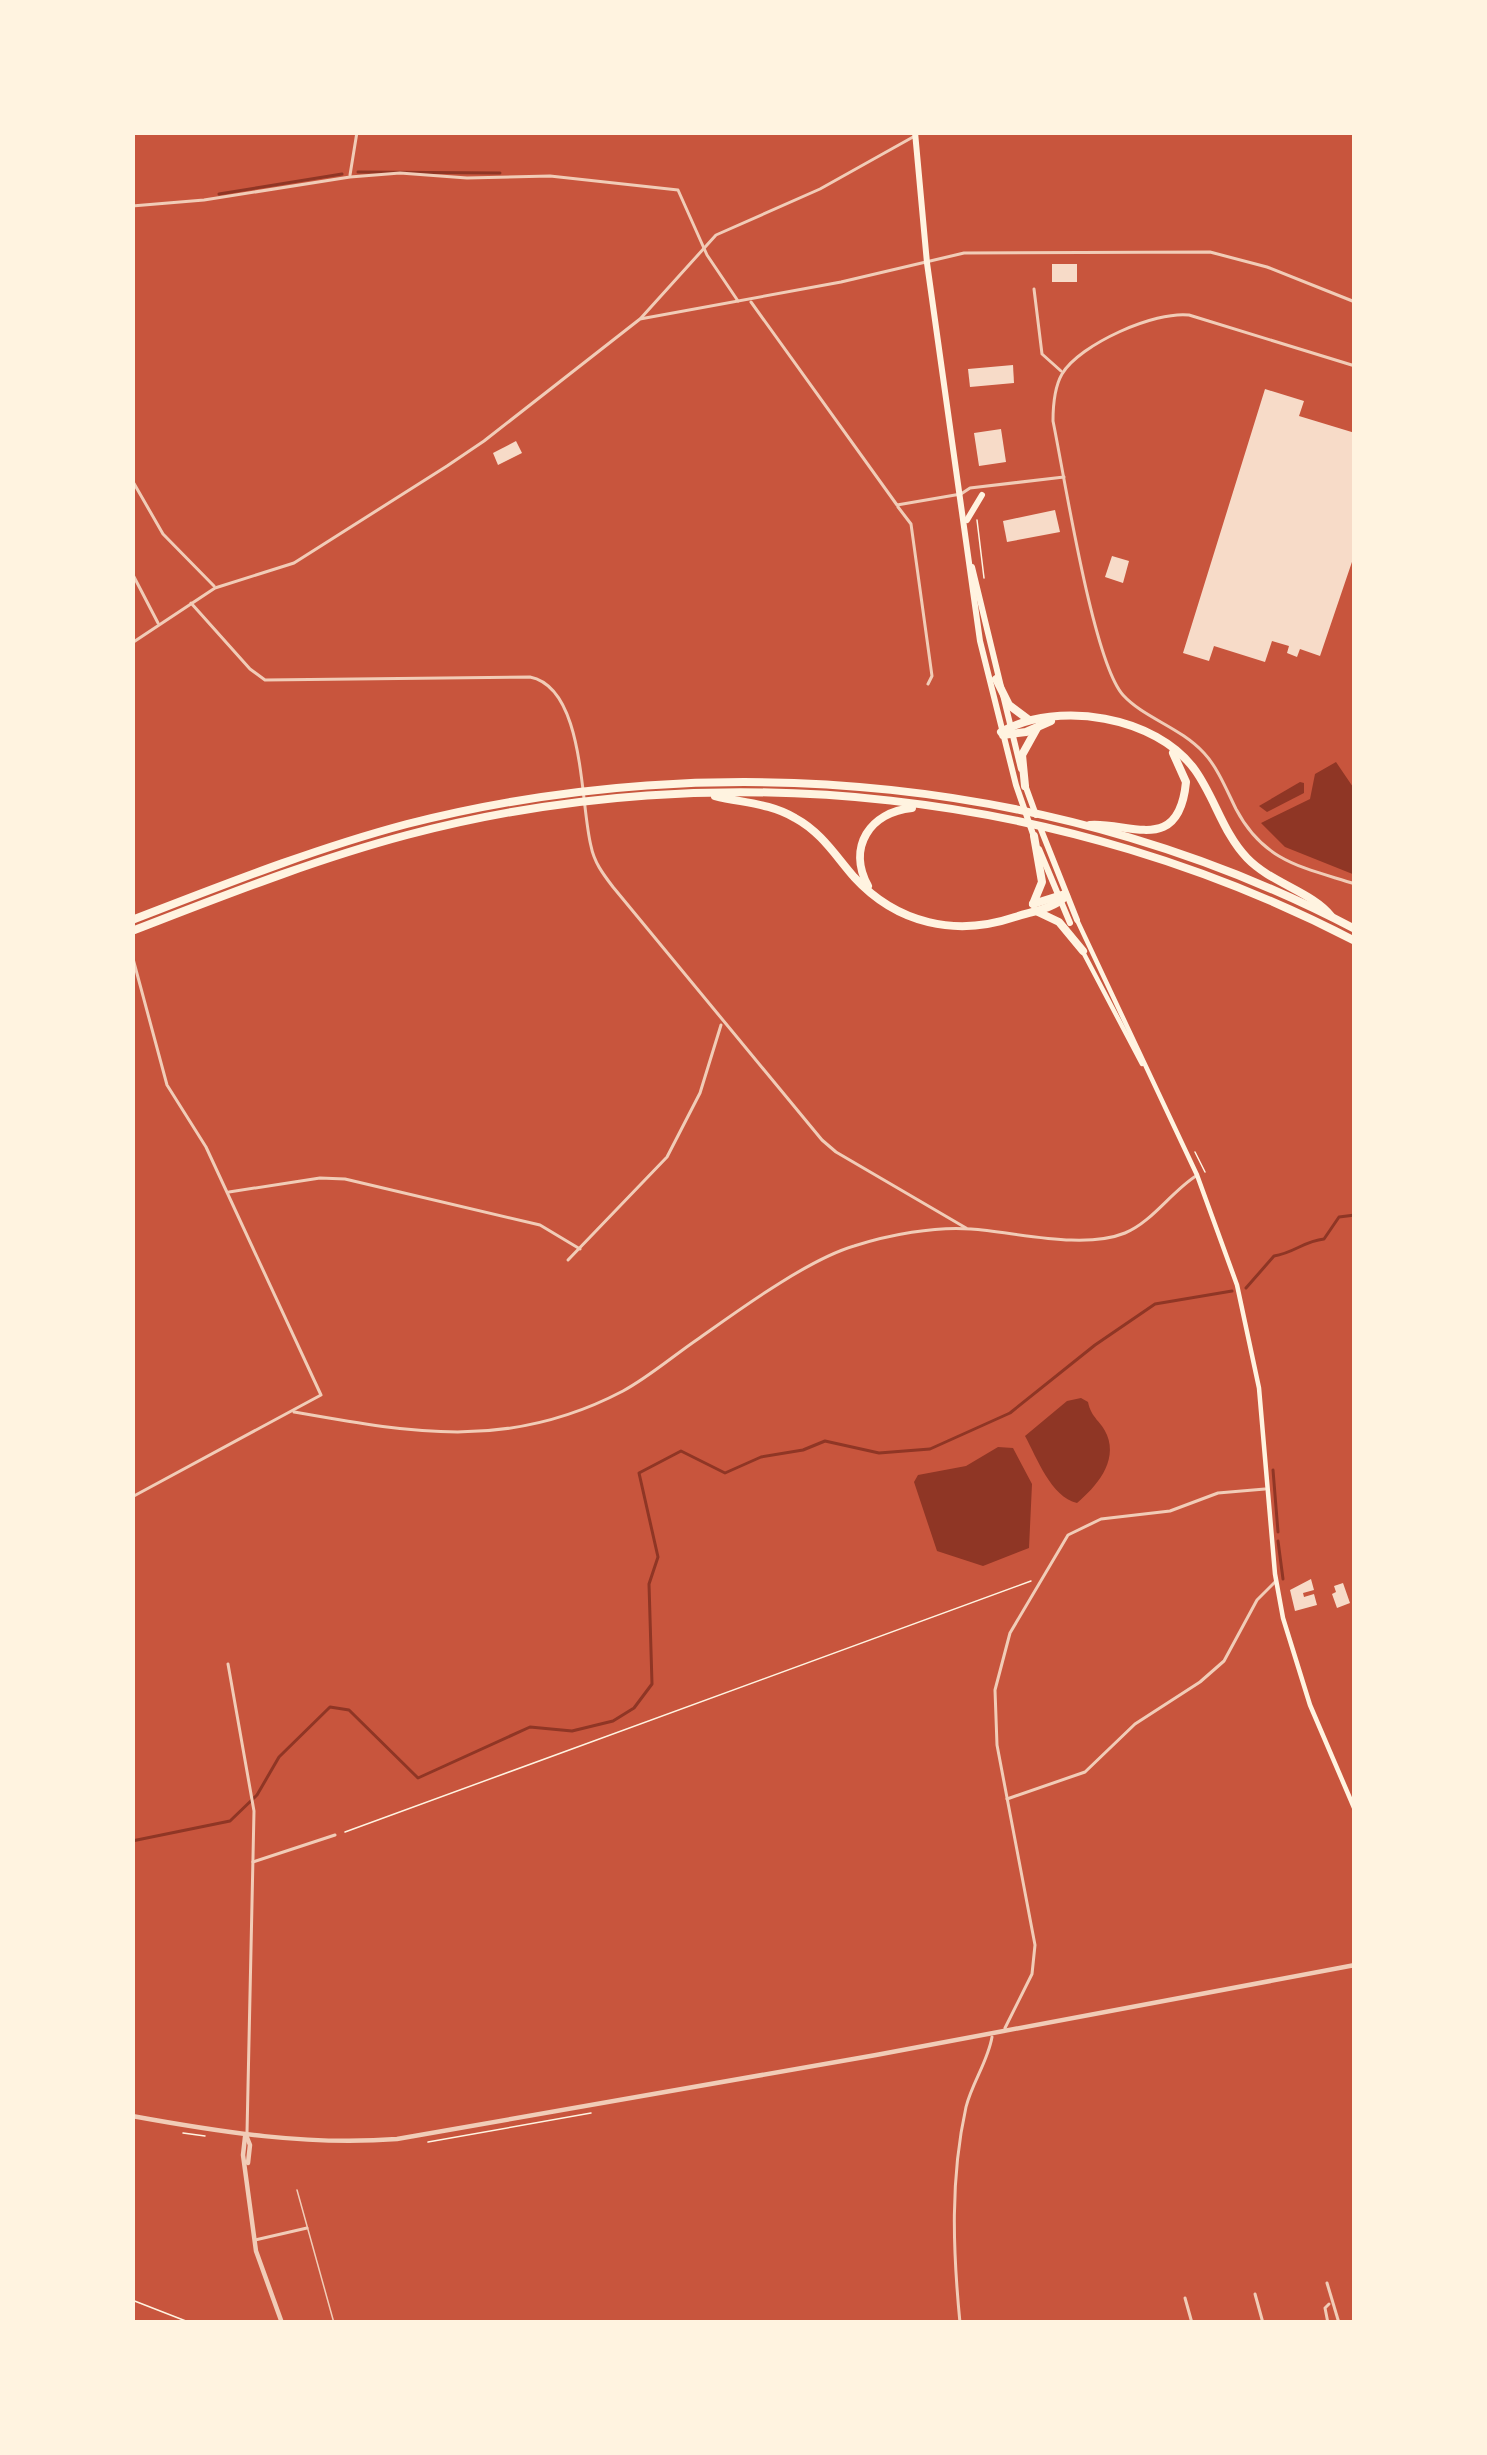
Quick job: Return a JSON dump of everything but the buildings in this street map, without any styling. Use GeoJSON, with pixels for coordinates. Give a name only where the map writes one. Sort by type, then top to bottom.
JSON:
{"type":"FeatureCollection","features":[{"type":"Feature","properties":{"kind":"highway"},"geometry":{"type":"LineString","coordinates":[[996,679],[1009,705],[1034,725]]}},
{"type":"Feature","properties":{"kind":"highway"},"geometry":{"type":"LineString","coordinates":[[1006,732],[1084,716],[1120,720],[1160,739],[1198,774],[1244,855],[1274,880],[1324,907],[1331,917]]}},
{"type":"Feature","properties":{"kind":"highway"},"geometry":{"type":"LineString","coordinates":[[1020,785],[1022,755],[1034,725]]}},
{"type":"Feature","properties":{"kind":"highway"},"geometry":{"type":"LineString","coordinates":[[1086,826],[1142,832],[1175,816],[1185,793],[1185,773],[1160,739]]}},
{"type":"Feature","properties":{"kind":"highway"},"geometry":{"type":"LineString","coordinates":[[132,920],[270,868],[408,824],[524,800],[633,787],[738,782],[878,789],[981,803],[1086,826],[1215,867],[1355,929]]}},
{"type":"Feature","properties":{"kind":"highway"},"geometry":{"type":"LineString","coordinates":[[708,794],[764,804],[797,818],[871,892],[901,913],[945,927],[977,926],[1062,897]]}},
{"type":"Feature","properties":{"kind":"highway"},"geometry":{"type":"LineString","coordinates":[[132,931],[272,878],[411,834],[569,804],[708,794],[833,796],[961,811],[1074,834],[1264,898],[1355,941]]}},
{"type":"Feature","properties":{"kind":"highway"},"geometry":{"type":"LineString","coordinates":[[871,892],[860,867],[859,850],[866,832],[880,818],[910,808],[961,811]]}},
{"type":"Feature","properties":{"kind":"highway"},"geometry":{"type":"LineString","coordinates":[[1035,842],[1042,882],[1035,908]]}},
{"type":"Feature","properties":{"kind":"highway"},"geometry":{"type":"LineString","coordinates":[[1035,908],[1059,922],[1083,950]]}},
{"type":"Feature","properties":{"kind":"main road"},"geometry":{"type":"LineString","coordinates":[[915,134],[927,263],[971,563],[1006,732]]}},
{"type":"Feature","properties":{"kind":"main road"},"geometry":{"type":"LineString","coordinates":[[965,523],[982,496]]}},
{"type":"Feature","properties":{"kind":"main road"},"geometry":{"type":"LineString","coordinates":[[971,563],[980,641],[1035,842],[1197,1175],[1237,1286],[1259,1388],[1276,1581],[1293,1654],[1355,1810]]}},
{"type":"Feature","properties":{"kind":"main road"},"geometry":{"type":"LineString","coordinates":[[1020,785],[1048,848],[1062,897]]}},
{"type":"Feature","properties":{"kind":"main road"},"geometry":{"type":"LineString","coordinates":[[1073,921],[1083,950],[1149,1074]]}},
{"type":"Feature","properties":{"kind":"street"},"geometry":{"type":"LineString","coordinates":[[350,177],[357,132]]}},
{"type":"Feature","properties":{"kind":"street"},"geometry":{"type":"LineString","coordinates":[[132,643],[215,588],[282,568],[314,550],[484,441],[640,319],[716,235],[820,189],[915,134]]}},
{"type":"Feature","properties":{"kind":"street"},"geometry":{"type":"LineString","coordinates":[[132,206],[400,173],[628,182],[678,190],[703,248],[739,302]]}},
{"type":"Feature","properties":{"kind":"street"},"geometry":{"type":"LineString","coordinates":[[696,232],[716,235]]}},
{"type":"Feature","properties":{"kind":"street"},"geometry":{"type":"LineString","coordinates":[[640,319],[964,253],[1198,251],[1267,268],[1355,302]]}},
{"type":"Feature","properties":{"kind":"street"},"geometry":{"type":"LineString","coordinates":[[1034,290],[1042,354],[1063,373]]}},
{"type":"Feature","properties":{"kind":"street"},"geometry":{"type":"LineString","coordinates":[[750,300],[911,524],[932,676],[928,684]]}},
{"type":"Feature","properties":{"kind":"street"},"geometry":{"type":"LineString","coordinates":[[1355,366],[1189,314],[1172,313],[1149,318],[1080,356],[1063,373],[1055,392],[1053,421],[1100,641],[1116,686],[1137,707],[1176,728],[1208,757],[1247,830],[1270,853],[1355,884]]}},
{"type":"Feature","properties":{"kind":"street"},"geometry":{"type":"LineString","coordinates":[[961,494],[970,488],[1064,477]]}},
{"type":"Feature","properties":{"kind":"street"},"geometry":{"type":"LineString","coordinates":[[132,480],[163,534],[215,588]]}},
{"type":"Feature","properties":{"kind":"street"},"geometry":{"type":"LineString","coordinates":[[897,505],[961,494],[982,496],[1005,487]]}},
{"type":"Feature","properties":{"kind":"street"},"geometry":{"type":"LineString","coordinates":[[132,573],[159,625]]}},
{"type":"Feature","properties":{"kind":"street"},"geometry":{"type":"LineString","coordinates":[[191,603],[258,678],[265,680],[537,678],[547,683],[560,701],[576,742],[590,845],[602,873],[836,1152],[966,1228]]}},
{"type":"Feature","properties":{"kind":"street"},"geometry":{"type":"LineString","coordinates":[[132,955],[166,1085],[206,1147],[321,1395],[294,1412]]}},
{"type":"Feature","properties":{"kind":"street"},"geometry":{"type":"LineString","coordinates":[[568,1260],[667,1157],[700,1094],[718,1027],[724,1023]]}},
{"type":"Feature","properties":{"kind":"street"},"geometry":{"type":"LineString","coordinates":[[132,1497],[281,1414],[456,1434],[480,1434],[553,1417],[624,1390],[829,1256],[886,1238],[966,1228],[1054,1239],[1127,1232],[1197,1175]]}},
{"type":"Feature","properties":{"kind":"street"},"geometry":{"type":"LineString","coordinates":[[226,1192],[320,1178],[345,1179],[540,1225],[580,1249]]}},
{"type":"Feature","properties":{"kind":"street"},"geometry":{"type":"LineString","coordinates":[[937,1232],[941,1214]]}},
{"type":"Feature","properties":{"kind":"street"},"geometry":{"type":"LineString","coordinates":[[1005,2030],[1035,1964],[1032,1924],[997,1745],[995,1690],[1010,1633],[1068,1534],[1081,1525],[1170,1510],[1218,1493],[1268,1488]]}},
{"type":"Feature","properties":{"kind":"street"},"geometry":{"type":"LineString","coordinates":[[1005,1799],[1085,1772],[1135,1724],[1200,1682],[1224,1661],[1257,1600],[1276,1581]]}},
{"type":"Feature","properties":{"kind":"street"},"geometry":{"type":"LineString","coordinates":[[228,1664],[251,1795],[254,1862],[243,2155],[254,2240],[282,2323]]}},
{"type":"Feature","properties":{"kind":"street"},"geometry":{"type":"LineString","coordinates":[[254,1862],[335,1835]]}},
{"type":"Feature","properties":{"kind":"street"},"geometry":{"type":"LineString","coordinates":[[132,2116],[247,2135],[354,2141],[446,2133],[1355,1965]]}},
{"type":"Feature","properties":{"kind":"street"},"geometry":{"type":"LineString","coordinates":[[960,2323],[953,2222],[963,2124],[975,2078],[992,2042],[991,2032]]}},
{"type":"Feature","properties":{"kind":"street"},"geometry":{"type":"LineString","coordinates":[[254,2240],[307,2228]]}},
{"type":"Feature","properties":{"kind":"street"},"geometry":{"type":"LineString","coordinates":[[1328,2283],[1330,2303]]}},
{"type":"Feature","properties":{"kind":"street"},"geometry":{"type":"LineString","coordinates":[[1255,2294],[1255,2315],[1263,2323]]}},
{"type":"Feature","properties":{"kind":"street"},"geometry":{"type":"LineString","coordinates":[[1185,2298],[1192,2323]]}},
{"type":"Feature","properties":{"kind":"street"},"geometry":{"type":"LineString","coordinates":[[1328,2323],[1325,2308],[1330,2303]]}},
{"type":"Feature","properties":{"kind":"street"},"geometry":{"type":"LineString","coordinates":[[1330,2303],[1336,2306],[1339,2323]]}},
{"type":"Feature","properties":{"kind":"lane"},"geometry":{"type":"LineString","coordinates":[[297,2190],[334,2323]]}},
{"type":"Feature","properties":{"kind":"path"},"geometry":{"type":"LineString","coordinates":[[1191,1143],[1210,1190]]}},
{"type":"Feature","properties":{"kind":"path"},"geometry":{"type":"LineString","coordinates":[[335,1835],[1040,1578]]}},
{"type":"Feature","properties":{"kind":"path"},"geometry":{"type":"LineString","coordinates":[[132,2300],[191,2323]]}},
{"type":"Feature","properties":{"kind":"shaded area"},"geometry":{"type":"Polygon","coordinates":[[[1336,762],[1355,790],[1355,875],[1285,847],[1261,823],[1310,799],[1315,774],[1336,762]]]}},
{"type":"Feature","properties":{"kind":"shaded area"},"geometry":{"type":"Polygon","coordinates":[[[1300,782],[1304,793],[1267,812],[1259,806],[1300,782]]]}},
{"type":"Feature","properties":{"kind":"shaded area"},"geometry":{"type":"Polygon","coordinates":[[[1081,1398],[1105,1431],[1110,1455],[1098,1482],[1077,1503],[1052,1485],[1025,1436],[1067,1401],[1081,1398]]]}},
{"type":"Feature","properties":{"kind":"shaded area"},"geometry":{"type":"Polygon","coordinates":[[[998,1447],[1013,1448],[1032,1484],[1029,1548],[983,1566],[937,1551],[914,1482],[918,1475],[966,1466],[998,1447]]]}},
{"type":"Feature","properties":{"kind":"waterway"},"geometry":{"type":"LineString","coordinates":[[358,172],[500,173]]}},
{"type":"Feature","properties":{"kind":"waterway"},"geometry":{"type":"LineString","coordinates":[[219,194],[342,174]]}},
{"type":"Feature","properties":{"kind":"waterway"},"geometry":{"type":"LineString","coordinates":[[1246,1288],[1274,1256],[1324,1239],[1339,1217],[1355,1215]]}},
{"type":"Feature","properties":{"kind":"waterway"},"geometry":{"type":"LineString","coordinates":[[132,1841],[230,1821],[257,1795],[279,1757],[330,1707],[349,1710],[418,1778],[530,1727],[572,1731],[613,1721],[634,1708],[652,1684],[649,1584],[658,1557],[639,1473],[681,1451],[725,1473],[761,1457],[825,1441],[879,1453],[930,1449],[1010,1413],[1155,1304],[1232,1291]]}},
{"type":"Feature","properties":{"kind":"waterway"},"geometry":{"type":"LineString","coordinates":[[1273,1470],[1278,1532]]}},
{"type":"Feature","properties":{"kind":"waterway"},"geometry":{"type":"LineString","coordinates":[[1278,1541],[1283,1579]]}}]}
